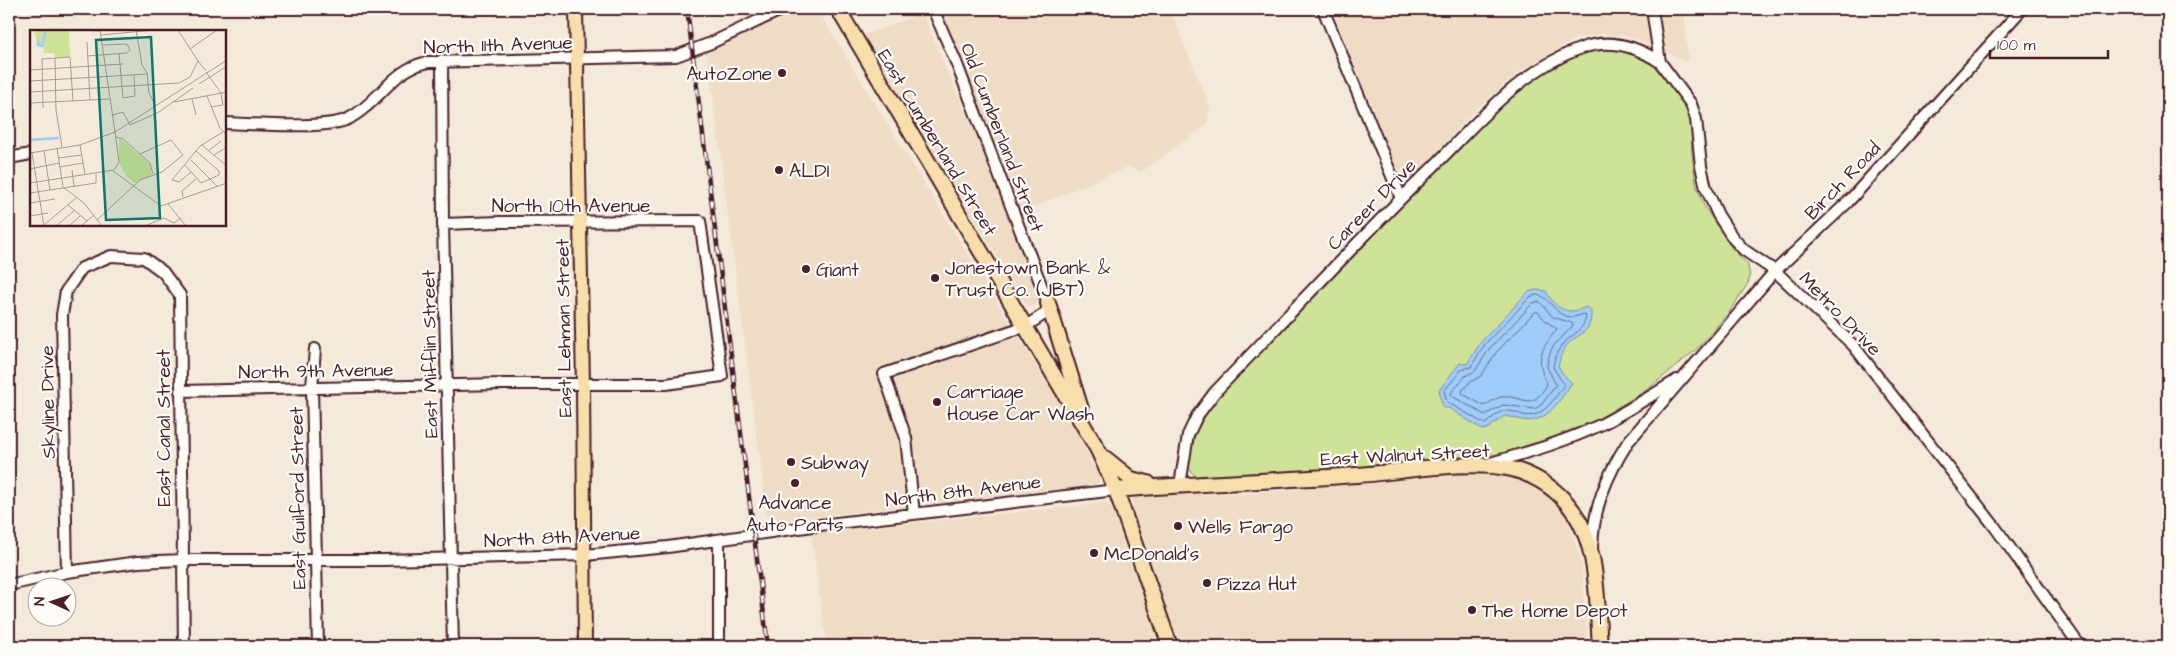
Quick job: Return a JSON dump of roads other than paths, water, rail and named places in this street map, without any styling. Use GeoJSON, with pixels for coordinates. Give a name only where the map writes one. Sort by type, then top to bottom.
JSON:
{"type":"FeatureCollection","features":[{"type":"Feature","properties":{"kind":"highway","name":"East Cumberland Street"},"geometry":{"type":"LineString","coordinates":[[838,9],[1098,450],[1116,490],[1170,646]]}},
{"type":"Feature","properties":{"kind":"highway"},"geometry":{"type":"LineString","coordinates":[[1048,303],[1088,434]]}},
{"type":"Feature","properties":{"kind":"highway"},"geometry":{"type":"LineString","coordinates":[[1098,450],[1117,469],[1131,479],[1161,486]]}},
{"type":"Feature","properties":{"kind":"highway","name":"East Walnut Street"},"geometry":{"type":"LineString","coordinates":[[1116,490],[1325,478],[1483,465],[1512,469],[1531,475],[1555,492],[1579,519],[1588,539],[1592,556],[1600,646]]}},
{"type":"Feature","properties":{"kind":"main road","name":"East Lehman Street"},"geometry":{"type":"LineString","coordinates":[[576,9],[584,385],[585,646]]}},
{"type":"Feature","properties":{"kind":"street","name":"North 11th Avenue"},"geometry":{"type":"LineString","coordinates":[[226,123],[330,124],[348,119],[366,109],[399,74],[416,64],[442,60],[676,56],[711,43],[784,9]]}},
{"type":"Feature","properties":{"kind":"street","name":"Old Cumberland Street"},"geometry":{"type":"LineString","coordinates":[[933,9],[956,62],[1048,303]]}},
{"type":"Feature","properties":{"kind":"street"},"geometry":{"type":"LineString","coordinates":[[1323,9],[1401,198]]}},
{"type":"Feature","properties":{"kind":"street","name":"Metro Drive"},"geometry":{"type":"LineString","coordinates":[[1652,9],[1660,62],[1691,104],[1696,118],[1701,166],[1706,188],[1718,216],[1744,250],[1775,271],[1853,345],[1995,527],[2080,646]]}},
{"type":"Feature","properties":{"kind":"street","name":"Birch Road"},"geometry":{"type":"LineString","coordinates":[[1592,556],[1592,528],[1604,487],[1614,464],[1628,442],[1775,271],[1848,202],[2022,9]]}},
{"type":"Feature","properties":{"kind":"street","name":"Career Drive"},"geometry":{"type":"LineString","coordinates":[[1180,485],[1188,435],[1197,416],[1215,392],[1401,198],[1515,87],[1554,60],[1583,47],[1606,43],[1636,48],[1660,62]]}},
{"type":"Feature","properties":{"kind":"street","name":"East Mifflin Street"},"geometry":{"type":"LineString","coordinates":[[442,60],[443,224],[453,646]]}},
{"type":"Feature","properties":{"kind":"street"},"geometry":{"type":"LineString","coordinates":[[9,158],[30,154]]}},
{"type":"Feature","properties":{"kind":"street","name":"North 10th Avenue"},"geometry":{"type":"LineString","coordinates":[[443,224],[700,221],[722,376]]}},
{"type":"Feature","properties":{"kind":"street","name":"East Canal Street"},"geometry":{"type":"LineString","coordinates":[[111,256],[144,258],[163,272],[180,295],[184,646]]}},
{"type":"Feature","properties":{"kind":"street","name":"Skyline Drive"},"geometry":{"type":"LineString","coordinates":[[67,572],[62,316],[66,291],[82,268],[111,256]]}},
{"type":"Feature","properties":{"kind":"street"},"geometry":{"type":"LineString","coordinates":[[914,514],[904,431],[884,374],[1026,326],[1046,313],[1048,303]]}},
{"type":"Feature","properties":{"kind":"street","name":"East Guilford Street"},"geometry":{"type":"LineString","coordinates":[[315,349],[312,387],[318,646]]}},
{"type":"Feature","properties":{"kind":"street","name":"Birch Road"},"geometry":{"type":"LineString","coordinates":[[1483,465],[1547,445],[1598,426],[1686,375]]}},
{"type":"Feature","properties":{"kind":"street","name":"North 9th Avenue"},"geometry":{"type":"LineString","coordinates":[[180,390],[666,384],[722,376]]}},
{"type":"Feature","properties":{"kind":"street","name":"North 8th Avenue"},"geometry":{"type":"LineString","coordinates":[[9,585],[67,572],[138,562],[182,560],[452,559],[584,555],[1116,490]]}},
{"type":"Feature","properties":{"kind":"street"},"geometry":{"type":"LineString","coordinates":[[719,540],[719,646]]}},
{"type":"Feature","properties":{"kind":"water"},"geometry":{"type":"Polygon","coordinates":[[[1536,290],[1546,291],[1558,306],[1568,311],[1586,307],[1591,310],[1589,326],[1567,345],[1561,354],[1558,366],[1572,383],[1558,403],[1539,419],[1532,421],[1504,416],[1489,428],[1483,430],[1449,408],[1443,408],[1439,390],[1460,363],[1467,364],[1481,342],[1528,292],[1536,290]]]}},
{"type":"Feature","properties":{"kind":"railway"},"geometry":{"type":"LineString","coordinates":[[687,9],[768,646]]}},
{"type":"Feature","properties":{"kind":"place","name":"AutoZone"},"geometry":{"type":"Point","coordinates":[782,73]}},
{"type":"Feature","properties":{"kind":"place","name":"ALDI"},"geometry":{"type":"Point","coordinates":[779,170]}},
{"type":"Feature","properties":{"kind":"place","name":"Giant"},"geometry":{"type":"Point","coordinates":[806,269]}},
{"type":"Feature","properties":{"kind":"place","name":"Jonestown Bank & Trust Co. (JBT)"},"geometry":{"type":"Point","coordinates":[935,278]}},
{"type":"Feature","properties":{"kind":"place","name":"Carriage House Car Wash"},"geometry":{"type":"Point","coordinates":[937,402]}},
{"type":"Feature","properties":{"kind":"place","name":"Subway"},"geometry":{"type":"Point","coordinates":[791,462]}},
{"type":"Feature","properties":{"kind":"place","name":"Advance Auto Parts"},"geometry":{"type":"Point","coordinates":[795,483]}},
{"type":"Feature","properties":{"kind":"place","name":"Wells Fargo"},"geometry":{"type":"Point","coordinates":[1178,526]}},
{"type":"Feature","properties":{"kind":"place","name":"McDonald's"},"geometry":{"type":"Point","coordinates":[1094,553]}},
{"type":"Feature","properties":{"kind":"place","name":"Pizza Hut"},"geometry":{"type":"Point","coordinates":[1207,583]}},
{"type":"Feature","properties":{"kind":"place","name":"The Home Depot"},"geometry":{"type":"Point","coordinates":[1472,610]}}]}
